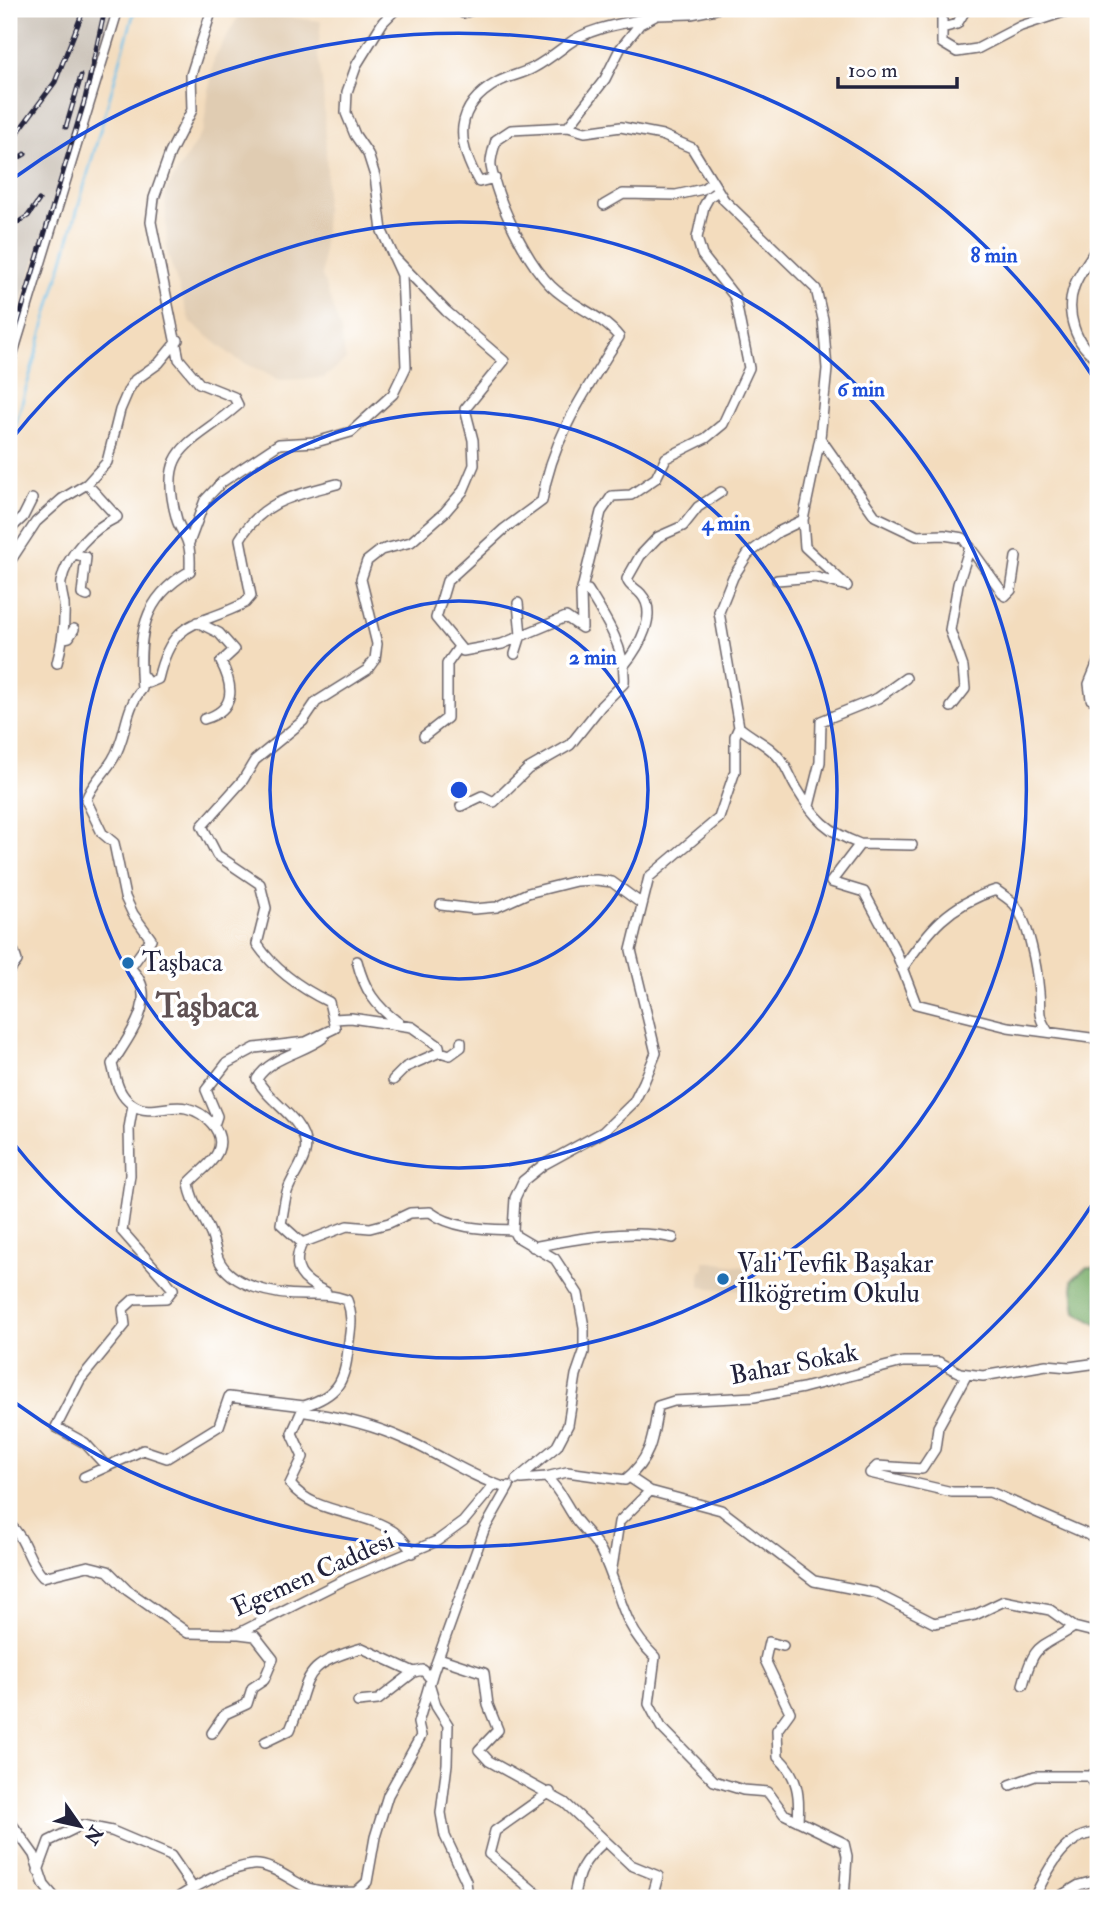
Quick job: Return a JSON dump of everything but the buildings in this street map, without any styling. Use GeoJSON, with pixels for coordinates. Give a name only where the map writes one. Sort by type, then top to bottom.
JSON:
{"type":"FeatureCollection","features":[{"type":"Feature","properties":{"kind":"street"},"geometry":{"type":"LineString","coordinates":[[9,19],[14,9]]}},
{"type":"Feature","properties":{"kind":"street"},"geometry":{"type":"LineString","coordinates":[[9,366],[118,9]]}},
{"type":"Feature","properties":{"kind":"street"},"geometry":{"type":"LineString","coordinates":[[212,9],[191,75],[192,110],[170,153],[151,222],[178,340],[179,359],[199,383],[234,397],[238,405],[186,446],[171,466],[169,488],[178,524],[188,543],[190,571],[167,584],[153,603],[139,652],[142,689],[133,699],[114,758],[90,787],[86,800],[102,833],[114,843],[125,897],[133,914],[151,939],[130,968],[137,975],[143,993],[142,1010],[111,1064],[119,1091],[133,1105],[144,1110],[186,1108],[214,1125],[219,1137],[218,1151],[189,1183],[192,1202],[206,1222],[219,1259],[234,1279],[253,1286],[303,1296],[327,1293]]}},
{"type":"Feature","properties":{"kind":"street"},"geometry":{"type":"LineString","coordinates":[[188,543],[205,500],[222,482],[279,444],[316,442],[351,432],[393,394],[406,367],[402,275],[382,231],[375,176],[368,153],[355,135],[346,113],[347,92],[357,64],[383,22],[396,9]]}},
{"type":"Feature","properties":{"kind":"street"},"geometry":{"type":"LineString","coordinates":[[462,9],[463,13],[473,10]]}},
{"type":"Feature","properties":{"kind":"street"},"geometry":{"type":"LineString","coordinates":[[568,127],[605,79],[620,49],[640,23],[657,15],[691,14],[716,9]]}},
{"type":"Feature","properties":{"kind":"street"},"geometry":{"type":"LineString","coordinates":[[942,9],[942,43],[957,52],[977,49],[1021,26],[1073,9]]}},
{"type":"Feature","properties":{"kind":"street"},"geometry":{"type":"LineString","coordinates":[[942,28],[957,24],[967,9]]}},
{"type":"Feature","properties":{"kind":"street"},"geometry":{"type":"LineString","coordinates":[[495,178],[479,182],[461,140],[465,114],[477,97],[501,80],[521,75],[558,54],[569,43],[595,30],[650,18]]}},
{"type":"Feature","properties":{"kind":"street"},"geometry":{"type":"LineString","coordinates":[[718,191],[704,206],[697,237],[702,255],[735,297],[749,368],[723,424],[706,438],[666,458],[656,478],[631,495],[612,496],[601,512],[581,593],[582,628],[566,617],[502,644],[463,651],[436,618],[447,581],[504,529],[542,501],[546,475],[578,400],[619,337],[607,322],[552,288],[531,261],[491,164],[496,140],[511,130],[568,127],[585,132],[621,127],[662,135],[692,148],[718,191],[816,289],[827,369],[820,438],[803,520],[805,547],[847,586],[815,577],[778,580]]}},
{"type":"Feature","properties":{"kind":"street"},"geometry":{"type":"LineString","coordinates":[[604,205],[623,194],[676,195],[703,189],[712,182]]}},
{"type":"Feature","properties":{"kind":"street"},"geometry":{"type":"LineString","coordinates":[[1098,244],[1074,286],[1071,308],[1076,336],[1088,353],[1098,358]]}},
{"type":"Feature","properties":{"kind":"street"},"geometry":{"type":"LineString","coordinates":[[335,1023],[329,1002],[307,991],[266,958],[257,944],[266,908],[260,884],[217,855],[202,825],[243,780],[255,761],[303,721],[316,702],[367,670],[375,659],[377,643],[361,579],[367,561],[381,550],[411,542],[446,512],[463,491],[474,464],[473,440],[465,409],[504,361],[446,311],[393,256]]}},
{"type":"Feature","properties":{"kind":"street"},"geometry":{"type":"LineString","coordinates":[[9,562],[36,522],[62,499],[87,484],[107,462],[117,432],[120,410],[129,389],[135,380],[159,363],[178,340]]}},
{"type":"Feature","properties":{"kind":"street"},"geometry":{"type":"LineString","coordinates":[[820,438],[875,516],[917,536],[944,535],[963,538],[1004,596],[1011,590],[1016,557]]}},
{"type":"Feature","properties":{"kind":"street"},"geometry":{"type":"LineString","coordinates":[[57,663],[64,638],[61,583],[74,554],[102,524],[117,517],[87,484]]}},
{"type":"Feature","properties":{"kind":"street"},"geometry":{"type":"LineString","coordinates":[[141,673],[148,683],[158,679],[173,638],[196,622],[228,612],[245,603],[251,596],[240,539],[251,519],[288,498],[337,484]]}},
{"type":"Feature","properties":{"kind":"street"},"geometry":{"type":"LineString","coordinates":[[625,664],[641,645],[648,607],[641,594],[630,587],[627,579],[640,556],[658,537],[683,526],[698,507],[721,492]]}},
{"type":"Feature","properties":{"kind":"street"},"geometry":{"type":"LineString","coordinates":[[9,530],[23,517],[32,499]]}},
{"type":"Feature","properties":{"kind":"street"},"geometry":{"type":"LineString","coordinates":[[513,1230],[515,1198],[523,1181],[543,1165],[603,1132],[634,1102],[656,1053],[631,950],[649,877],[719,818],[735,771],[735,736],[739,727],[719,612],[733,577],[748,554],[778,532],[803,520]]}},
{"type":"Feature","properties":{"kind":"street"},"geometry":{"type":"LineString","coordinates":[[951,707],[965,688],[963,667],[950,630],[958,584],[970,547]]}},
{"type":"Feature","properties":{"kind":"street"},"geometry":{"type":"LineString","coordinates":[[74,554],[86,556],[81,586],[82,594],[87,596]]}},
{"type":"Feature","properties":{"kind":"street"},"geometry":{"type":"LineString","coordinates":[[461,806],[482,796],[494,802],[528,769],[570,745],[601,706],[624,683],[625,664],[608,623],[588,590],[581,593]]}},
{"type":"Feature","properties":{"kind":"street"},"geometry":{"type":"LineString","coordinates":[[515,654],[521,635],[518,603]]}},
{"type":"Feature","properties":{"kind":"street"},"geometry":{"type":"LineString","coordinates":[[196,622],[219,633],[234,650],[221,662],[231,681],[228,703],[218,715],[204,719]]}},
{"type":"Feature","properties":{"kind":"street"},"geometry":{"type":"LineString","coordinates":[[64,638],[69,637],[74,629]]}},
{"type":"Feature","properties":{"kind":"street"},"geometry":{"type":"LineString","coordinates":[[424,736],[447,718],[447,664],[459,647]]}},
{"type":"Feature","properties":{"kind":"street"},"geometry":{"type":"LineString","coordinates":[[1098,662],[1089,684],[1091,699],[1098,702]]}},
{"type":"Feature","properties":{"kind":"street"},"geometry":{"type":"LineString","coordinates":[[809,806],[820,762],[821,721],[878,698],[906,678]]}},
{"type":"Feature","properties":{"kind":"street"},"geometry":{"type":"LineString","coordinates":[[739,727],[753,740],[770,747],[783,762],[809,806],[833,834],[860,844],[912,845]]}},
{"type":"Feature","properties":{"kind":"street"},"geometry":{"type":"LineString","coordinates":[[860,844],[831,882],[864,892],[896,952],[916,1004],[1008,1027],[1098,1040]]}},
{"type":"Feature","properties":{"kind":"street"},"geometry":{"type":"LineString","coordinates":[[441,905],[474,909],[497,907],[528,893],[576,881],[596,880],[612,883],[642,904]]}},
{"type":"Feature","properties":{"kind":"street"},"geometry":{"type":"LineString","coordinates":[[902,969],[935,922],[973,897],[996,890],[1014,905],[1028,938],[1040,994],[1038,1016],[1048,1032]]}},
{"type":"Feature","properties":{"kind":"street"},"geometry":{"type":"LineString","coordinates":[[9,953],[14,952],[17,961],[10,971]]}},
{"type":"Feature","properties":{"kind":"street"},"geometry":{"type":"LineString","coordinates":[[357,961],[363,985],[380,1010],[403,1026]]}},
{"type":"Feature","properties":{"kind":"street"},"geometry":{"type":"LineString","coordinates":[[214,1125],[217,1116],[206,1090],[228,1063],[255,1048],[306,1042],[335,1023],[351,1018],[412,1027],[439,1046],[440,1052]]}},
{"type":"Feature","properties":{"kind":"street"},"geometry":{"type":"LineString","coordinates":[[302,1243],[281,1224],[288,1190],[306,1160],[302,1133],[295,1122],[265,1094],[257,1079],[264,1068],[314,1045],[335,1023]]}},
{"type":"Feature","properties":{"kind":"street"},"geometry":{"type":"LineString","coordinates":[[393,1080],[406,1067],[440,1052],[450,1055],[461,1047],[461,1042]]}},
{"type":"Feature","properties":{"kind":"street"},"geometry":{"type":"LineString","coordinates":[[106,1466],[85,1443],[56,1427],[80,1380],[125,1325],[123,1309],[134,1299],[166,1298],[173,1289],[122,1231],[130,1175],[129,1128],[133,1105]]}},
{"type":"Feature","properties":{"kind":"street"},"geometry":{"type":"LineString","coordinates":[[83,1476],[143,1450],[167,1458],[219,1426],[229,1397],[304,1406],[329,1395],[340,1385],[347,1368],[353,1326],[350,1309],[346,1300],[309,1284],[298,1274],[296,1256],[302,1243],[347,1226],[370,1227],[388,1223],[410,1213],[430,1212],[443,1221],[480,1229],[513,1230],[533,1247],[555,1259],[578,1294],[584,1327],[584,1352],[576,1375],[568,1425],[558,1446],[506,1488],[484,1530],[430,1681],[418,1723],[421,1736],[388,1796],[374,1837],[367,1882],[356,1892],[333,1894],[308,1888],[275,1871],[254,1865],[193,1888],[177,1898]]}},
{"type":"Feature","properties":{"kind":"street"},"geometry":{"type":"LineString","coordinates":[[533,1247],[566,1240],[653,1233],[673,1238]]}},
{"type":"Feature","properties":{"kind":"street","name":"Bahar Sokak"},"geometry":{"type":"LineString","coordinates":[[629,1477],[642,1466],[654,1432],[658,1406],[674,1401],[767,1395],[903,1362],[939,1362],[967,1374],[983,1376],[1046,1365],[1069,1367],[1098,1363]]}},
{"type":"Feature","properties":{"kind":"street"},"geometry":{"type":"LineString","coordinates":[[967,1374],[937,1427],[935,1449],[922,1469],[877,1466],[870,1473],[952,1492],[990,1492],[1098,1539]]}},
{"type":"Feature","properties":{"kind":"street"},"geometry":{"type":"LineString","coordinates":[[304,1406],[306,1412],[359,1423],[405,1439],[494,1485],[506,1488]]}},
{"type":"Feature","properties":{"kind":"street"},"geometry":{"type":"LineString","coordinates":[[304,1406],[292,1433],[303,1457],[290,1484],[301,1497],[326,1510],[352,1514],[393,1530],[407,1542],[412,1553]]}},
{"type":"Feature","properties":{"kind":"street"},"geometry":{"type":"LineString","coordinates":[[516,1480],[567,1472],[592,1478],[625,1480],[629,1477],[650,1491],[721,1510],[814,1581],[875,1593],[934,1623],[975,1615],[1004,1601],[1051,1610],[1074,1627],[1098,1633]]}},
{"type":"Feature","properties":{"kind":"street"},"geometry":{"type":"LineString","coordinates":[[545,1477],[555,1485],[576,1520],[600,1549],[623,1615],[638,1641],[655,1657],[649,1704],[661,1727],[714,1781],[743,1790],[768,1792],[783,1814],[844,1843],[847,1856],[844,1898]]}},
{"type":"Feature","properties":{"kind":"street","name":"Egemen Caddesi"},"geometry":{"type":"LineString","coordinates":[[9,1524],[24,1540],[32,1566],[43,1577],[88,1566],[108,1571],[127,1590],[188,1633],[237,1634],[346,1579],[438,1541],[463,1522],[494,1485]]}},
{"type":"Feature","properties":{"kind":"street"},"geometry":{"type":"LineString","coordinates":[[611,1576],[619,1522],[650,1491]]}},
{"type":"Feature","properties":{"kind":"street"},"geometry":{"type":"LineString","coordinates":[[1023,1685],[1032,1653],[1074,1627]]}},
{"type":"Feature","properties":{"kind":"street"},"geometry":{"type":"LineString","coordinates":[[212,1733],[225,1714],[247,1704],[251,1688],[264,1680],[273,1659],[256,1636],[237,1634]]}},
{"type":"Feature","properties":{"kind":"street"},"geometry":{"type":"LineString","coordinates":[[783,1646],[769,1642],[765,1660],[790,1712],[777,1730],[778,1758],[791,1769],[800,1797],[798,1821]]}},
{"type":"Feature","properties":{"kind":"street"},"geometry":{"type":"LineString","coordinates":[[265,1742],[289,1730],[307,1677],[335,1655],[362,1648],[414,1672]]}},
{"type":"Feature","properties":{"kind":"street"},"geometry":{"type":"LineString","coordinates":[[439,1658],[484,1674],[488,1705],[498,1730],[479,1750],[489,1761],[550,1792],[565,1803],[631,1865],[658,1876],[652,1898]]}},
{"type":"Feature","properties":{"kind":"street"},"geometry":{"type":"LineString","coordinates":[[358,1702],[378,1700],[414,1672],[424,1670],[430,1681],[436,1706],[447,1725],[447,1764],[441,1813],[445,1836],[466,1881],[468,1898]]}},
{"type":"Feature","properties":{"kind":"street"},"geometry":{"type":"LineString","coordinates":[[1010,1785],[1035,1776],[1094,1774],[1098,1788]]}},
{"type":"Feature","properties":{"kind":"street"},"geometry":{"type":"LineString","coordinates":[[542,1898],[489,1854],[495,1831],[550,1792]]}},
{"type":"Feature","properties":{"kind":"street"},"geometry":{"type":"LineString","coordinates":[[9,1820],[34,1855],[38,1871],[55,1898]]}},
{"type":"Feature","properties":{"kind":"street"},"geometry":{"type":"LineString","coordinates":[[38,1871],[49,1841],[82,1825],[112,1831],[171,1856],[193,1888]]}},
{"type":"Feature","properties":{"kind":"street"},"geometry":{"type":"LineString","coordinates":[[1034,1898],[1062,1850],[1088,1833],[1098,1833]]}},
{"type":"Feature","properties":{"kind":"street"},"geometry":{"type":"LineString","coordinates":[[574,1898],[577,1871],[585,1859],[604,1842]]}},
{"type":"Feature","properties":{"kind":"street"},"geometry":{"type":"LineString","coordinates":[[1057,1898],[1079,1885],[1098,1881]]}},
{"type":"Feature","properties":{"kind":"shaded area"},"geometry":{"type":"Polygon","coordinates":[[[19,9],[114,9],[9,345],[9,23],[19,9]]]}},
{"type":"Feature","properties":{"kind":"shaded area"},"geometry":{"type":"Polygon","coordinates":[[[241,12],[250,17],[273,15],[321,21],[318,55],[323,88],[327,169],[322,275],[340,328],[346,360],[324,378],[279,380],[236,359],[190,322],[167,252],[165,192],[203,130],[214,58],[241,12]]]}},
{"type":"Feature","properties":{"kind":"shaded area","name":"Vali Tevfik Başakar İlköğretim Okulu"},"geometry":{"type":"Polygon","coordinates":[[[704,1261],[746,1267],[746,1291],[700,1287],[700,1270],[704,1271],[704,1261]]]}},
{"type":"Feature","properties":{"kind":"green space"},"geometry":{"type":"Polygon","coordinates":[[[1087,1267],[1098,1268],[1098,1325],[1076,1312],[1072,1280],[1087,1267]]]}},
{"type":"Feature","properties":{"kind":"waterway"},"geometry":{"type":"LineString","coordinates":[[9,448],[135,9]]}},
{"type":"Feature","properties":{"kind":"railway"},"geometry":{"type":"LineString","coordinates":[[9,144],[55,82],[84,9]]}},
{"type":"Feature","properties":{"kind":"railway"},"geometry":{"type":"LineString","coordinates":[[9,352],[85,99],[105,9]]}},
{"type":"Feature","properties":{"kind":"railway"},"geometry":{"type":"LineString","coordinates":[[66,127],[81,76]]}},
{"type":"Feature","properties":{"kind":"railway"},"geometry":{"type":"LineString","coordinates":[[9,163],[25,154]]}},
{"type":"Feature","properties":{"kind":"railway"},"geometry":{"type":"LineString","coordinates":[[9,228],[28,216],[39,200]]}},
{"type":"Feature","properties":{"kind":"place","name":"Taşbaca"},"geometry":{"type":"Point","coordinates":[128,963]}},
{"type":"Feature","properties":{"kind":"place","name":"Vali Tevfik Başakar İlköğretim Okulu"},"geometry":{"type":"Point","coordinates":[723,1279]}},
{"type":"Feature","properties":{"kind":"district","name":"Taşbaca"},"geometry":{"type":"Point","coordinates":[207,1006]}}]}
